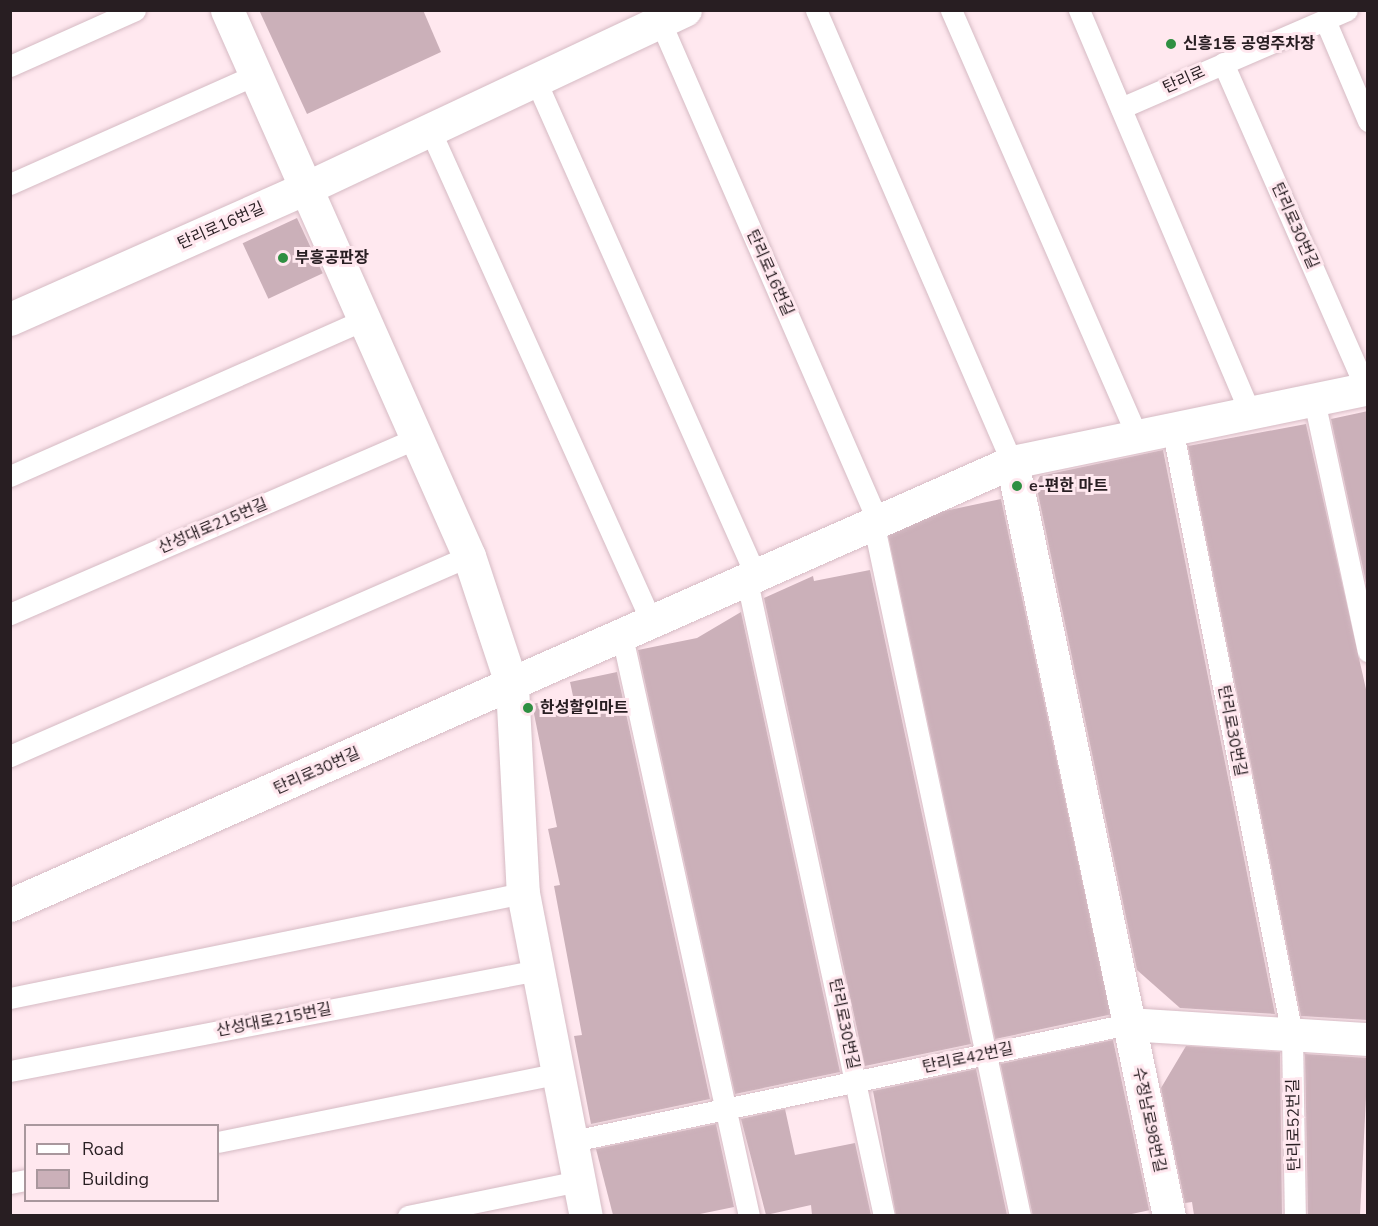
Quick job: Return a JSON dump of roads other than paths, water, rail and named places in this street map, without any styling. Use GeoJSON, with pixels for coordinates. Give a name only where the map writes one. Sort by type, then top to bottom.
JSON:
{"type":"FeatureCollection","features":[{"type":"Feature","properties":{"kind":"street"},"geometry":{"type":"LineString","coordinates":[[227,10],[304,189],[469,556],[512,686],[523,893],[586,1215]]}},
{"type":"Feature","properties":{"kind":"street","name":"탄리로16번길"},"geometry":{"type":"LineString","coordinates":[[10,319],[304,189],[672,16]]}},
{"type":"Feature","properties":{"kind":"street","name":"탄리로30번길"},"geometry":{"type":"LineString","coordinates":[[10,905],[877,525],[1012,462],[1367,388]]}},
{"type":"Feature","properties":{"kind":"street"},"geometry":{"type":"LineString","coordinates":[[1012,462],[1128,1024]]}},
{"type":"Feature","properties":{"kind":"street","name":"탄리로42번길"},"geometry":{"type":"LineString","coordinates":[[1128,1024],[1368,1039]]}},
{"type":"Feature","properties":{"kind":"street","name":"수정남로98번길"},"geometry":{"type":"LineString","coordinates":[[1128,1024],[1169,1215]]}},
{"type":"Feature","properties":{"kind":"lane"},"geometry":{"type":"LineString","coordinates":[[10,66],[135,10]]}},
{"type":"Feature","properties":{"kind":"lane"},"geometry":{"type":"LineString","coordinates":[[816,10],[1012,462]]}},
{"type":"Feature","properties":{"kind":"lane"},"geometry":{"type":"LineString","coordinates":[[951,10],[1137,435]]}},
{"type":"Feature","properties":{"kind":"lane"},"geometry":{"type":"LineString","coordinates":[[1079,10],[1250,412]]}},
{"type":"Feature","properties":{"kind":"lane","name":"탄리로"},"geometry":{"type":"LineString","coordinates":[[1121,108],[1347,10]]}},
{"type":"Feature","properties":{"kind":"lane","name":"탄리로16번길"},"geometry":{"type":"LineString","coordinates":[[672,16],[877,525]]}},
{"type":"Feature","properties":{"kind":"lane"},"geometry":{"type":"LineString","coordinates":[[1325,20],[1368,121]]}},
{"type":"Feature","properties":{"kind":"lane","name":"탄리로30번길"},"geometry":{"type":"LineString","coordinates":[[1223,63],[1367,388]]}},
{"type":"Feature","properties":{"kind":"lane"},"geometry":{"type":"LineString","coordinates":[[10,184],[255,75]]}},
{"type":"Feature","properties":{"kind":"lane"},"geometry":{"type":"LineString","coordinates":[[535,79],[752,578]]}},
{"type":"Feature","properties":{"kind":"lane"},"geometry":{"type":"LineString","coordinates":[[430,130],[652,623]]}},
{"type":"Feature","properties":{"kind":"lane"},"geometry":{"type":"LineString","coordinates":[[10,476],[363,320]]}},
{"type":"Feature","properties":{"kind":"lane"},"geometry":{"type":"LineString","coordinates":[[1314,400],[1368,651]]}},
{"type":"Feature","properties":{"kind":"lane","name":"탄리로30번길"},"geometry":{"type":"LineString","coordinates":[[1173,428],[1292,1034]]}},
{"type":"Feature","properties":{"kind":"lane","name":"산성대로215번길"},"geometry":{"type":"LineString","coordinates":[[10,614],[416,438]]}},
{"type":"Feature","properties":{"kind":"lane"},"geometry":{"type":"LineString","coordinates":[[877,525],[1020,1215]]}},
{"type":"Feature","properties":{"kind":"lane"},"geometry":{"type":"LineString","coordinates":[[10,756],[469,556]]}},
{"type":"Feature","properties":{"kind":"lane","name":"탄리로30번길"},"geometry":{"type":"LineString","coordinates":[[752,578],[856,1081]]}},
{"type":"Feature","properties":{"kind":"lane"},"geometry":{"type":"LineString","coordinates":[[622,636],[728,1108],[749,1215]]}},
{"type":"Feature","properties":{"kind":"lane"},"geometry":{"type":"LineString","coordinates":[[10,998],[523,893]]}},
{"type":"Feature","properties":{"kind":"lane","name":"산성대로215번길"},"geometry":{"type":"LineString","coordinates":[[10,1071],[538,970]]}},
{"type":"Feature","properties":{"kind":"lane","name":"탄리로42번길"},"geometry":{"type":"LineString","coordinates":[[573,1141],[1128,1024]]}},
{"type":"Feature","properties":{"kind":"lane","name":"탄리로52번길"},"geometry":{"type":"LineString","coordinates":[[1292,1034],[1295,1215]]}},
{"type":"Feature","properties":{"kind":"lane"},"geometry":{"type":"LineString","coordinates":[[219,1142],[559,1073]]}},
{"type":"Feature","properties":{"kind":"lane"},"geometry":{"type":"LineString","coordinates":[[856,1081],[884,1215]]}},
{"type":"Feature","properties":{"kind":"lane"},"geometry":{"type":"LineString","coordinates":[[408,1215],[579,1181]]}},
{"type":"Feature","properties":{"kind":"place","name":"신흥1동 공영주차장"},"geometry":{"type":"Point","coordinates":[1171,44]}},
{"type":"Feature","properties":{"kind":"place","name":"부흥공판장"},"geometry":{"type":"Point","coordinates":[283,258]}},
{"type":"Feature","properties":{"kind":"place","name":"e-편한 마트"},"geometry":{"type":"Point","coordinates":[1017,486]}},
{"type":"Feature","properties":{"kind":"place","name":"한성할인마트"},"geometry":{"type":"Point","coordinates":[528,708]}}]}
